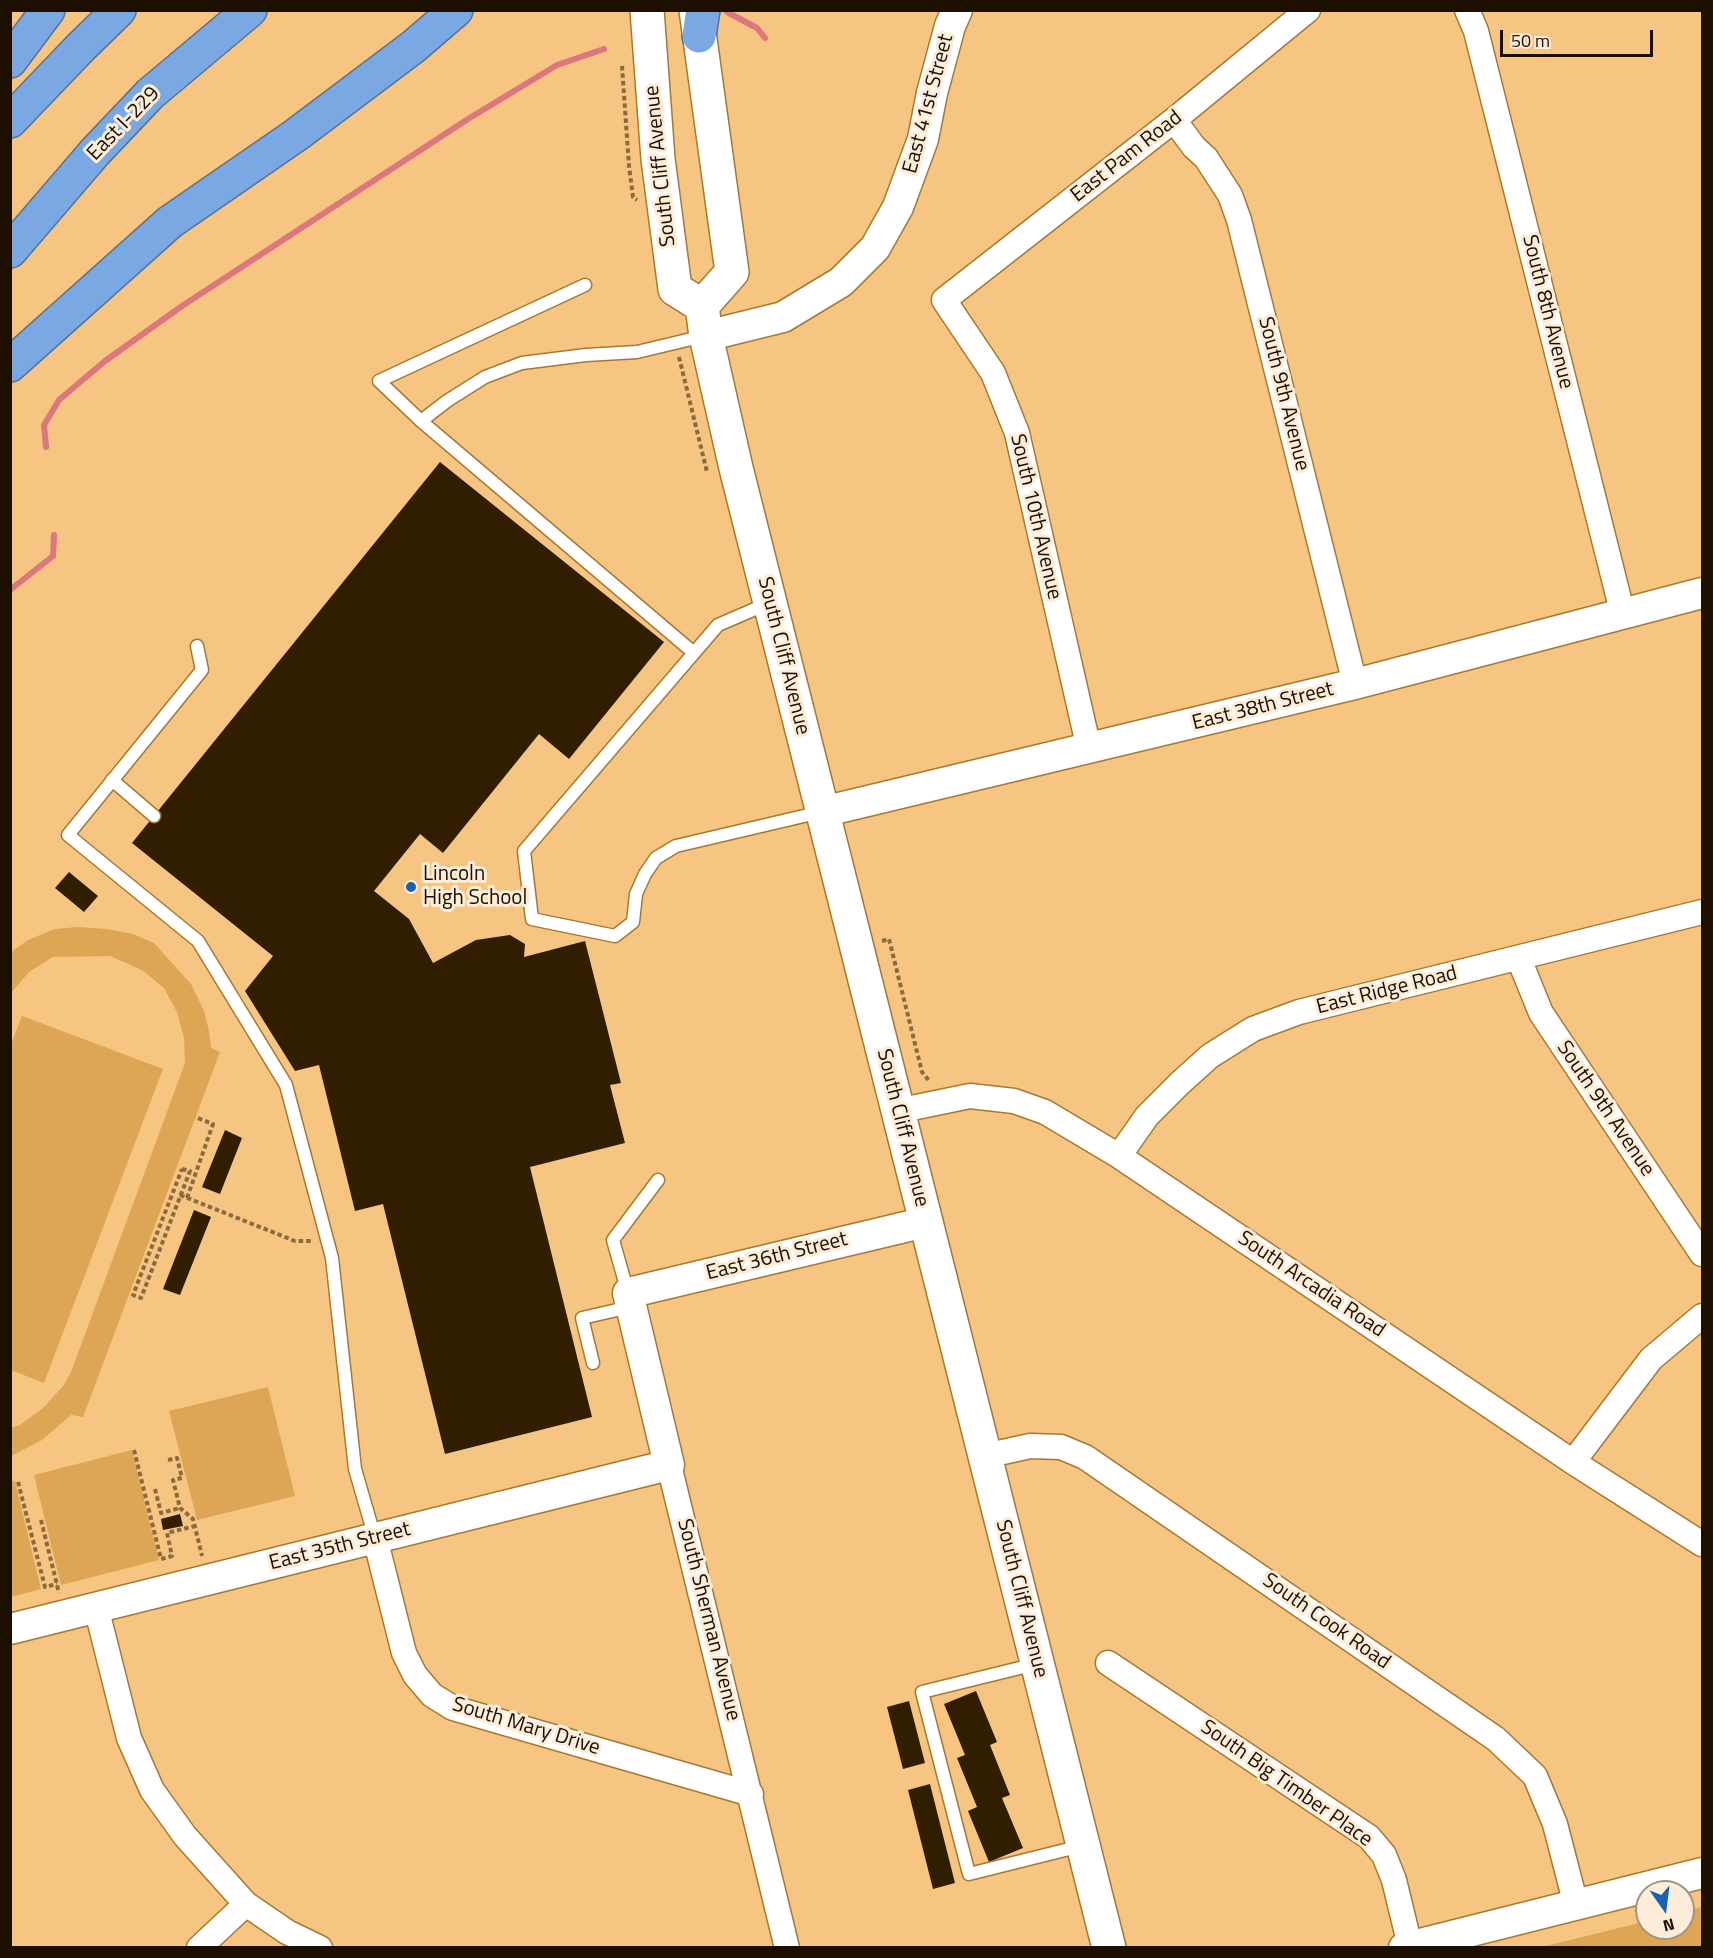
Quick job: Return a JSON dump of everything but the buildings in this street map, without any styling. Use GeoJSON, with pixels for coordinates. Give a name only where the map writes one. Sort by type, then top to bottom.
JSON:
{"type":"FeatureCollection","features":[{"type":"Feature","properties":{"kind":"highway"},"geometry":{"type":"LineString","coordinates":[[10,61],[48,10]]}},
{"type":"Feature","properties":{"kind":"highway"},"geometry":{"type":"LineString","coordinates":[[10,121],[119,10]]}},
{"type":"Feature","properties":{"kind":"highway","name":"East I-229"},"geometry":{"type":"LineString","coordinates":[[10,250],[95,152],[150,94],[250,10]]}},
{"type":"Feature","properties":{"kind":"highway"},"geometry":{"type":"LineString","coordinates":[[10,365],[170,222],[296,135],[413,47],[456,10]]}},
{"type":"Feature","properties":{"kind":"main road","name":"South Cliff Avenue"},"geometry":{"type":"LineString","coordinates":[[647,10],[658,159],[675,289],[704,321],[736,468],[1109,1947]]}},
{"type":"Feature","properties":{"kind":"main road"},"geometry":{"type":"LineString","coordinates":[[700,19],[732,272],[704,321]]}},
{"type":"Feature","properties":{"kind":"street","name":"East 41st Street"},"geometry":{"type":"LineString","coordinates":[[704,321],[783,317],[841,282],[875,248],[898,207],[923,139],[932,93],[950,26],[957,10]]}},
{"type":"Feature","properties":{"kind":"street","name":"East Pam Road"},"geometry":{"type":"LineString","coordinates":[[944,300],[1174,120],[1308,10]]}},
{"type":"Feature","properties":{"kind":"street","name":"South 8th Avenue"},"geometry":{"type":"LineString","coordinates":[[1467,10],[1476,31],[1623,615]]}},
{"type":"Feature","properties":{"kind":"street","name":"South 9th Avenue"},"geometry":{"type":"LineString","coordinates":[[1174,120],[1194,147],[1206,158],[1230,195],[1239,220],[1355,684]]}},
{"type":"Feature","properties":{"kind":"street","name":"South 10th Avenue"},"geometry":{"type":"LineString","coordinates":[[944,300],[993,373],[1017,434],[1089,749]]}},
{"type":"Feature","properties":{"kind":"street","name":"East 38th Street"},"geometry":{"type":"LineString","coordinates":[[822,812],[1355,684],[1702,593]]}},
{"type":"Feature","properties":{"kind":"street","name":"East Ridge Road"},"geometry":{"type":"LineString","coordinates":[[1119,1156],[1146,1116],[1180,1083],[1210,1056],[1253,1029],[1299,1012],[1702,912]]}},
{"type":"Feature","properties":{"kind":"street","name":"South 9th Avenue"},"geometry":{"type":"LineString","coordinates":[[1519,959],[1541,1013],[1702,1254]]}},
{"type":"Feature","properties":{"kind":"street","name":"South Arcadia Road"},"geometry":{"type":"LineString","coordinates":[[897,1111],[970,1096],[1014,1101],[1045,1112],[1119,1156],[1573,1462],[1702,1544]]}},
{"type":"Feature","properties":{"kind":"street","name":"East 36th Street"},"geometry":{"type":"LineString","coordinates":[[630,1300],[926,1222]]}},
{"type":"Feature","properties":{"kind":"street","name":"South Sherman Avenue"},"geometry":{"type":"LineString","coordinates":[[630,1300],[787,1947]]}},
{"type":"Feature","properties":{"kind":"street"},"geometry":{"type":"LineString","coordinates":[[1573,1462],[1651,1359],[1702,1316]]}},
{"type":"Feature","properties":{"kind":"street","name":"South Cook Road"},"geometry":{"type":"LineString","coordinates":[[985,1456],[1030,1446],[1061,1447],[1085,1457],[1496,1739],[1534,1776],[1555,1824],[1576,1905]]}},
{"type":"Feature","properties":{"kind":"street","name":"East 35th Street"},"geometry":{"type":"LineString","coordinates":[[10,1629],[669,1465]]}},
{"type":"Feature","properties":{"kind":"street","name":"South Mary Drive"},"geometry":{"type":"LineString","coordinates":[[375,1538],[404,1653],[415,1675],[432,1695],[453,1708],[751,1794]]}},
{"type":"Feature","properties":{"kind":"street"},"geometry":{"type":"LineString","coordinates":[[96,1607],[129,1738],[152,1790],[185,1836],[246,1904],[287,1932],[320,1947]]}},
{"type":"Feature","properties":{"kind":"street","name":"South Big Timber Place"},"geometry":{"type":"LineString","coordinates":[[1108,1663],[1369,1837],[1384,1855],[1394,1880],[1407,1947]]}},
{"type":"Feature","properties":{"kind":"street"},"geometry":{"type":"LineString","coordinates":[[1407,1947],[1702,1873]]}},
{"type":"Feature","properties":{"kind":"street"},"geometry":{"type":"LineString","coordinates":[[200,1947],[246,1904]]}},
{"type":"Feature","properties":{"kind":"lane"},"geometry":{"type":"LineString","coordinates":[[585,285],[380,381],[421,422],[694,653]]}},
{"type":"Feature","properties":{"kind":"lane"},"geometry":{"type":"LineString","coordinates":[[421,422],[447,401],[485,377],[522,363],[637,352],[704,321]]}},
{"type":"Feature","properties":{"kind":"lane"},"geometry":{"type":"LineString","coordinates":[[770,603],[718,625],[524,851],[532,919],[615,936],[633,922],[636,894],[645,874],[656,858],[676,846],[822,812]]}},
{"type":"Feature","properties":{"kind":"lane"},"geometry":{"type":"LineString","coordinates":[[197,646],[202,670],[68,835],[198,941],[286,1085],[332,1258],[355,1469],[375,1538]]}},
{"type":"Feature","properties":{"kind":"lane"},"geometry":{"type":"LineString","coordinates":[[112,780],[154,816]]}},
{"type":"Feature","properties":{"kind":"lane"},"geometry":{"type":"LineString","coordinates":[[593,1363],[582,1318],[630,1300],[613,1240],[658,1180]]}},
{"type":"Feature","properties":{"kind":"lane"},"geometry":{"type":"LineString","coordinates":[[1037,1663],[922,1692],[969,1874],[1083,1846]]}},
{"type":"Feature","properties":{"kind":"path"},"geometry":{"type":"LineString","coordinates":[[622,55],[633,196]]}},
{"type":"Feature","properties":{"kind":"path"},"geometry":{"type":"LineString","coordinates":[[187,1198],[213,1124],[195,1117]]}},
{"type":"Feature","properties":{"kind":"path"},"geometry":{"type":"LineString","coordinates":[[182,1169],[190,1171],[180,1196],[141,1298],[133,1295],[182,1169]]}},
{"type":"Feature","properties":{"kind":"path"},"geometry":{"type":"LineString","coordinates":[[180,1196],[295,1241],[327,1242]]}},
{"type":"Feature","properties":{"kind":"path"},"geometry":{"type":"LineString","coordinates":[[134,1450],[161,1559],[172,1556],[167,1533],[195,1526]]}},
{"type":"Feature","properties":{"kind":"path"},"geometry":{"type":"LineString","coordinates":[[168,1460],[177,1458],[182,1478],[173,1480],[180,1508],[193,1519],[202,1557]]}},
{"type":"Feature","properties":{"kind":"path"},"geometry":{"type":"LineString","coordinates":[[18,1482],[45,1587],[57,1584]]}},
{"type":"Feature","properties":{"kind":"path"},"geometry":{"type":"LineString","coordinates":[[155,1489],[161,1513],[180,1508]]}},
{"type":"Feature","properties":{"kind":"path"},"geometry":{"type":"LineString","coordinates":[[41,1520],[59,1593]]}},
{"type":"Feature","properties":{"kind":"shaded area"},"geometry":{"type":"Polygon","coordinates":[[[78,927],[133,934],[154,943],[191,984],[204,1011],[211,1048],[220,1052],[83,1417],[71,1415],[42,1440],[11,1456],[11,1428],[20,1425],[43,1408],[64,1385],[71,1372],[185,1063],[184,1038],[177,1012],[164,988],[142,970],[110,956],[53,957],[29,972],[11,993],[11,952],[28,940],[55,929],[78,927]]]}},
{"type":"Feature","properties":{"kind":"shaded area"},"geometry":{"type":"Polygon","coordinates":[[[22,1016],[163,1069],[44,1383],[11,1370],[10,1047],[22,1016]]]}},
{"type":"Feature","properties":{"kind":"shaded area"},"geometry":{"type":"Polygon","coordinates":[[[268,1387],[295,1496],[197,1520],[169,1411],[268,1387]]]}},
{"type":"Feature","properties":{"kind":"shaded area"},"geometry":{"type":"Polygon","coordinates":[[[132,1450],[159,1560],[61,1585],[34,1475],[132,1450]]]}},
{"type":"Feature","properties":{"kind":"shaded area"},"geometry":{"type":"Polygon","coordinates":[[[15,1481],[41,1589],[11,1597],[10,1482],[15,1481]]]}},
{"type":"Feature","properties":{"kind":"shaded area"},"geometry":{"type":"Polygon","coordinates":[[[1702,1907],[1702,1947],[1542,1947],[1635,1924],[1635,1940],[1695,1940],[1695,1909],[1702,1907]]]}},
{"type":"Feature","properties":{"kind":"waterway"},"geometry":{"type":"LineString","coordinates":[[727,12],[757,28],[765,38]]}},
{"type":"Feature","properties":{"kind":"waterway"},"geometry":{"type":"LineString","coordinates":[[46,447],[44,425],[59,400],[105,361],[182,306],[468,119],[557,65],[604,49]]}},
{"type":"Feature","properties":{"kind":"waterway"},"geometry":{"type":"LineString","coordinates":[[10,590],[53,556],[54,535]]}},
{"type":"Feature","properties":{"kind":"place","name":"Lincoln High School"},"geometry":{"type":"Point","coordinates":[411,887]}}]}
